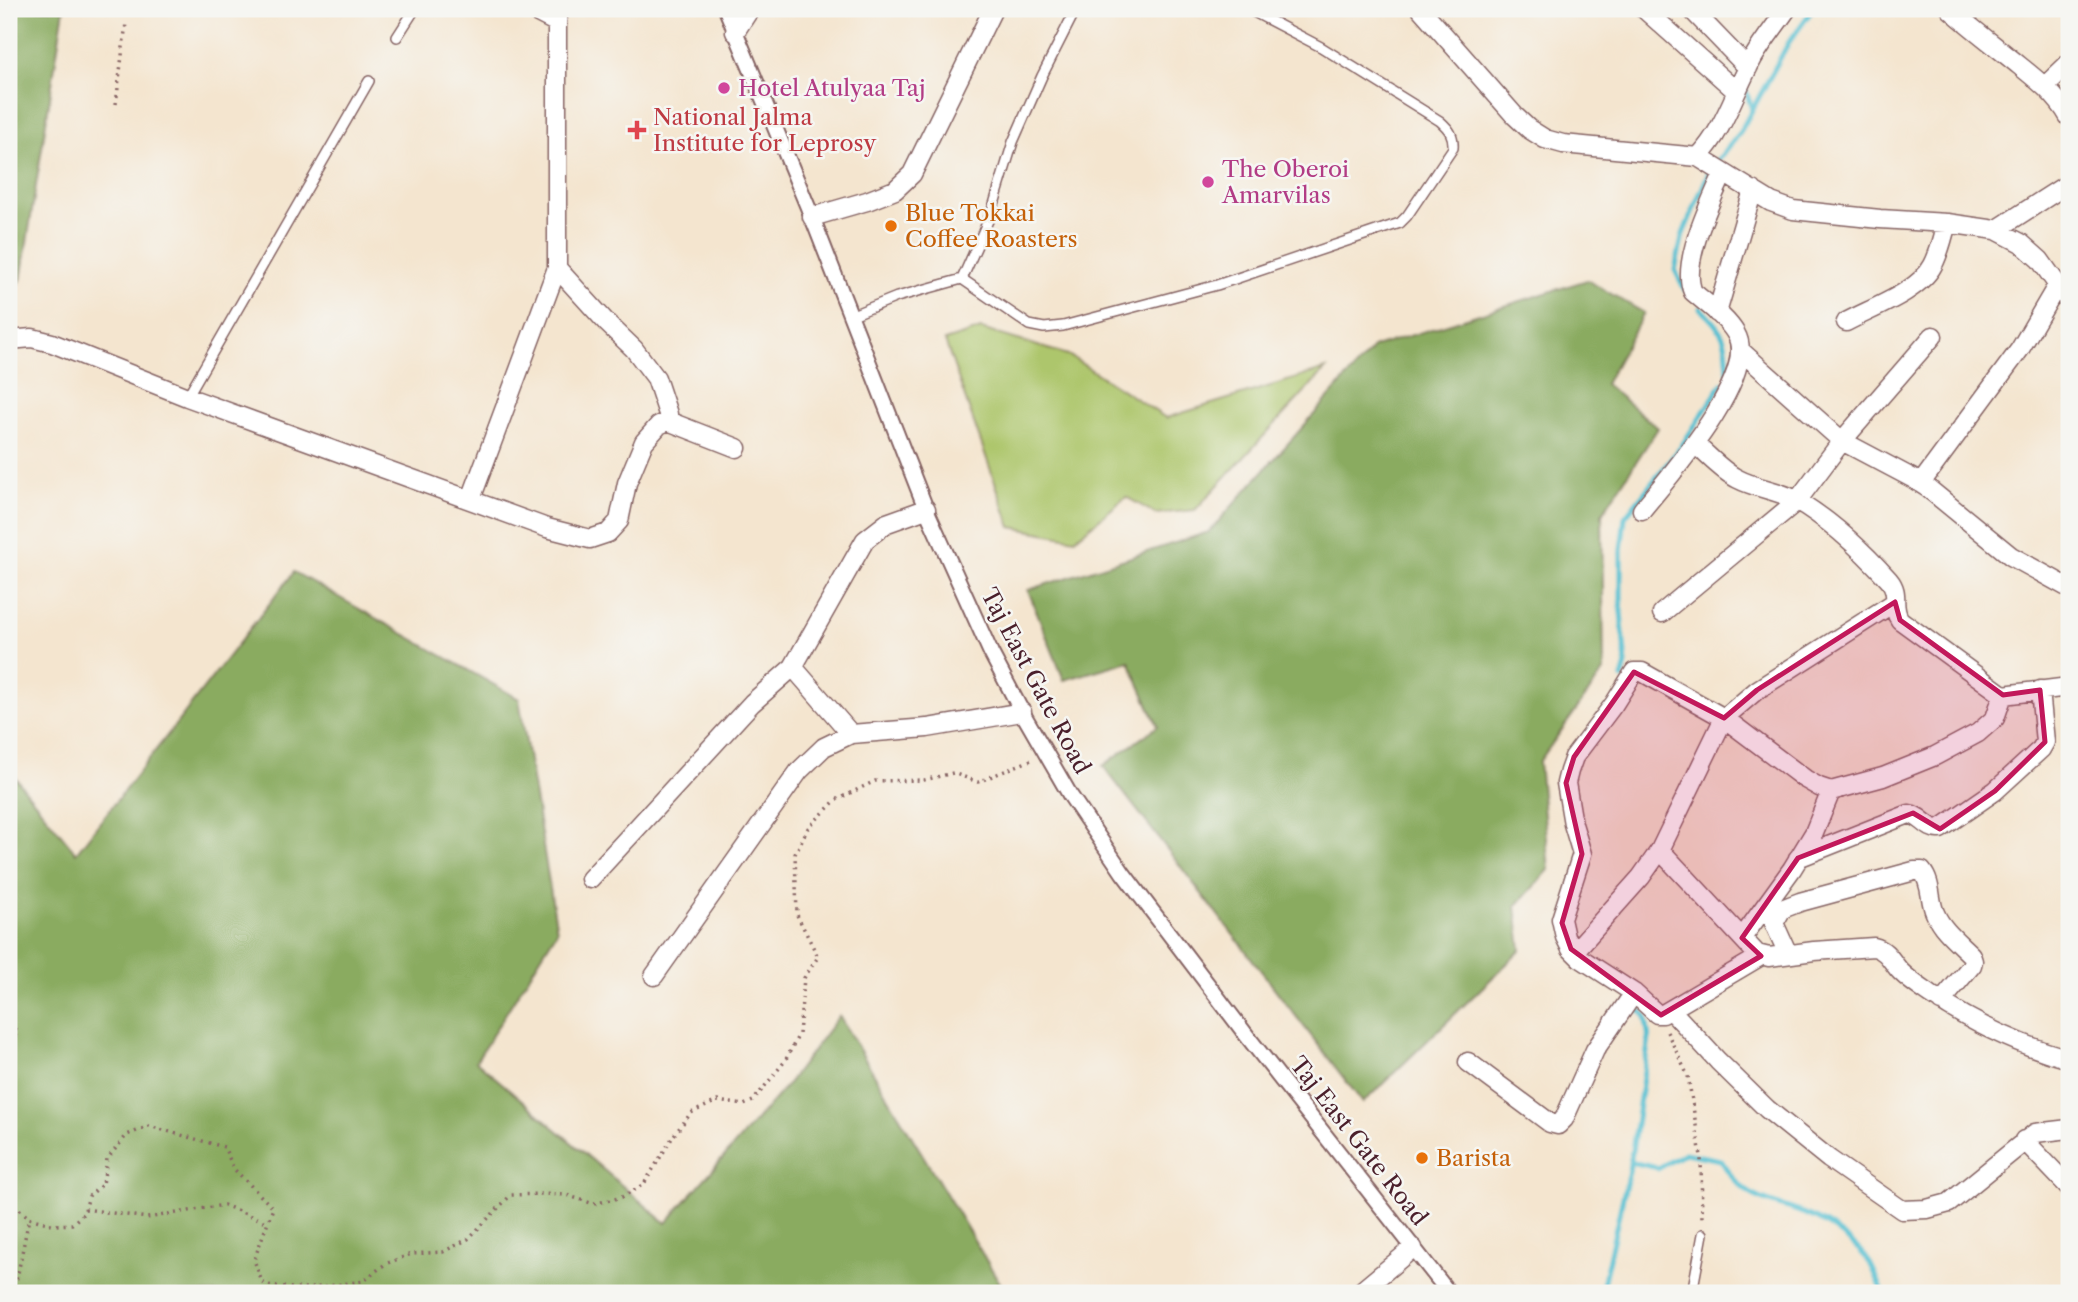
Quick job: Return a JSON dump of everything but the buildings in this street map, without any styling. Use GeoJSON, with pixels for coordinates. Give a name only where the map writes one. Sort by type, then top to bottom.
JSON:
{"type":"FeatureCollection","features":[{"type":"Feature","properties":{"kind":"street"},"geometry":{"type":"LineString","coordinates":[[471,499],[557,268],[558,16],[530,9]]}},
{"type":"Feature","properties":{"kind":"street","name":"Taj East Gate Road"},"geometry":{"type":"LineString","coordinates":[[726,9],[926,509],[991,653],[1022,712],[1070,795],[1123,873],[1247,1036],[1450,1293]]}},
{"type":"Feature","properties":{"kind":"street"},"geometry":{"type":"LineString","coordinates":[[735,33],[750,9]]}},
{"type":"Feature","properties":{"kind":"street"},"geometry":{"type":"LineString","coordinates":[[811,218],[895,190],[912,174],[993,9]]}},
{"type":"Feature","properties":{"kind":"street"},"geometry":{"type":"LineString","coordinates":[[1421,9],[1515,116],[1545,139],[1580,147],[1698,157],[1771,202],[1793,210],[1947,223],[1996,230],[2021,243],[2040,260],[2069,302]]}},
{"type":"Feature","properties":{"kind":"street"},"geometry":{"type":"LineString","coordinates":[[1644,9],[1737,92]]}},
{"type":"Feature","properties":{"kind":"street"},"geometry":{"type":"LineString","coordinates":[[1691,9],[1748,68]]}},
{"type":"Feature","properties":{"kind":"street"},"geometry":{"type":"LineString","coordinates":[[1698,157],[1717,131],[1754,57],[1787,9]]}},
{"type":"Feature","properties":{"kind":"street"},"geometry":{"type":"LineString","coordinates":[[1950,9],[2045,86],[2069,117]]}},
{"type":"Feature","properties":{"kind":"street"},"geometry":{"type":"LineString","coordinates":[[2045,86],[2069,63]]}},
{"type":"Feature","properties":{"kind":"street"},"geometry":{"type":"LineString","coordinates":[[1642,510],[1696,445],[1733,381],[1741,351],[1736,333],[1693,292],[1689,284],[1693,253],[1723,174]]}},
{"type":"Feature","properties":{"kind":"street"},"geometry":{"type":"LineString","coordinates":[[1996,230],[2069,183]]}},
{"type":"Feature","properties":{"kind":"street"},"geometry":{"type":"LineString","coordinates":[[1717,313],[1753,190]]}},
{"type":"Feature","properties":{"kind":"street"},"geometry":{"type":"LineString","coordinates":[[1846,321],[1911,288],[1922,279],[1932,267],[1947,223]]}},
{"type":"Feature","properties":{"kind":"street"},"geometry":{"type":"LineString","coordinates":[[557,268],[634,349],[656,378],[668,421]]}},
{"type":"Feature","properties":{"kind":"street"},"geometry":{"type":"LineString","coordinates":[[1920,483],[2020,349],[2058,284]]}},
{"type":"Feature","properties":{"kind":"street"},"geometry":{"type":"LineString","coordinates":[[1662,613],[1797,501],[1842,441],[1933,336]]}},
{"type":"Feature","properties":{"kind":"street"},"geometry":{"type":"LineString","coordinates":[[9,340],[32,338],[52,343],[187,397],[547,528],[590,539],[608,533],[619,521],[628,482],[644,442],[659,425],[668,421],[737,448]]}},
{"type":"Feature","properties":{"kind":"street"},"geometry":{"type":"LineString","coordinates":[[1741,351],[1842,441],[1920,483],[2011,556],[2069,588]]}},
{"type":"Feature","properties":{"kind":"street"},"geometry":{"type":"LineString","coordinates":[[1733,381],[1757,365]]}},
{"type":"Feature","properties":{"kind":"street"},"geometry":{"type":"LineString","coordinates":[[1696,445],[1737,479],[1797,501],[1826,520],[1891,583],[1896,593],[1895,613],[1900,620],[2003,695],[2069,687]]}},
{"type":"Feature","properties":{"kind":"street"},"geometry":{"type":"LineString","coordinates":[[590,879],[752,703],[793,667],[866,540],[887,523],[926,509]]}},
{"type":"Feature","properties":{"kind":"street"},"geometry":{"type":"LineString","coordinates":[[1574,952],[1641,877],[1660,850],[1724,718],[1757,690],[1895,602]]}},
{"type":"Feature","properties":{"kind":"street"},"geometry":{"type":"LineString","coordinates":[[793,667],[851,734]]}},
{"type":"Feature","properties":{"kind":"street"},"geometry":{"type":"LineString","coordinates":[[2003,695],[1998,714],[1978,733],[1935,756],[1884,777],[1831,791],[1805,779],[1724,718],[1642,672],[1634,672],[1614,704],[1574,757],[1566,783],[1573,824],[1582,854],[1565,902],[1562,919],[1565,937],[1580,958],[1664,1012],[1767,1109],[1829,1159],[1902,1210],[1927,1209],[1949,1203],[2035,1133],[2069,1129]]}},
{"type":"Feature","properties":{"kind":"street"},"geometry":{"type":"LineString","coordinates":[[1798,858],[1909,814],[1936,830],[1944,827],[1994,791],[2041,749],[2045,742],[2045,733],[2040,690]]}},
{"type":"Feature","properties":{"kind":"street"},"geometry":{"type":"LineString","coordinates":[[654,976],[799,771],[824,747],[851,734],[927,728],[1022,712]]}},
{"type":"Feature","properties":{"kind":"street"},"geometry":{"type":"LineString","coordinates":[[1742,939],[1814,832],[1831,791]]}},
{"type":"Feature","properties":{"kind":"street"},"geometry":{"type":"LineString","coordinates":[[1660,850],[1754,952],[1761,956],[1874,947],[1880,949],[1905,975],[1941,1002],[2001,1036],[2069,1059]]}},
{"type":"Feature","properties":{"kind":"street"},"geometry":{"type":"LineString","coordinates":[[1788,954],[1774,923],[1782,909],[1812,898],[1922,871],[1927,878],[1933,911],[1941,925],[1971,955],[1973,961],[1941,1002]]}},
{"type":"Feature","properties":{"kind":"street"},"geometry":{"type":"LineString","coordinates":[[1664,1012],[1761,956]]}},
{"type":"Feature","properties":{"kind":"street"},"geometry":{"type":"LineString","coordinates":[[1468,1062],[1550,1123],[1558,1125],[1564,1119],[1595,1050],[1634,993]]}},
{"type":"Feature","properties":{"kind":"street"},"geometry":{"type":"LineString","coordinates":[[2024,1140],[2069,1187]]}},
{"type":"Feature","properties":{"kind":"street"},"geometry":{"type":"LineString","coordinates":[[1359,1293],[1413,1248]]}},
{"type":"Feature","properties":{"kind":"lane"},"geometry":{"type":"LineString","coordinates":[[397,37],[415,9]]}},
{"type":"Feature","properties":{"kind":"lane"},"geometry":{"type":"LineString","coordinates":[[962,279],[991,214],[1013,142],[1076,9]]}},
{"type":"Feature","properties":{"kind":"lane"},"geometry":{"type":"LineString","coordinates":[[850,316],[897,297],[962,279],[1029,325],[1044,328],[1063,326],[1217,285],[1400,223],[1453,148],[1452,135],[1447,127],[1321,47],[1248,9]]}},
{"type":"Feature","properties":{"kind":"lane"},"geometry":{"type":"LineString","coordinates":[[187,397],[369,81]]}},
{"type":"Feature","properties":{"kind":"lane"},"geometry":{"type":"LineString","coordinates":[[1692,1293],[1703,1234]]}},
{"type":"Feature","properties":{"kind":"path"},"geometry":{"type":"LineString","coordinates":[[116,104],[125,23]]}},
{"type":"Feature","properties":{"kind":"path"},"geometry":{"type":"LineString","coordinates":[[9,1200],[29,1218],[55,1225],[72,1224],[84,1213],[89,1196],[103,1184],[107,1159],[127,1135],[149,1126],[223,1147],[234,1169],[273,1208],[254,1260],[262,1282],[291,1288],[364,1281],[385,1264],[411,1254],[443,1252],[468,1240],[511,1195],[566,1195],[594,1204],[622,1197],[644,1184],[691,1113],[716,1101],[744,1105],[753,1101],[785,1061],[799,1034],[804,978],[818,957],[797,915],[796,854],[808,828],[836,800],[875,781],[924,780],[953,773],[978,782],[1046,753]]}},
{"type":"Feature","properties":{"kind":"path"},"geometry":{"type":"LineString","coordinates":[[1664,1012],[1688,1076],[1701,1156],[1703,1234]]}},
{"type":"Feature","properties":{"kind":"path"},"geometry":{"type":"LineString","coordinates":[[9,1026],[18,1031],[9,1046]]}},
{"type":"Feature","properties":{"kind":"path"},"geometry":{"type":"LineString","coordinates":[[85,1209],[147,1218],[224,1205],[268,1223]]}},
{"type":"Feature","properties":{"kind":"path"},"geometry":{"type":"LineString","coordinates":[[14,1293],[29,1218]]}},
{"type":"Feature","properties":{"kind":"highlighted area"},"geometry":{"type":"Polygon","coordinates":[[[1895,602],[1900,620],[2003,695],[2040,690],[2045,742],[1995,791],[1940,829],[1913,813],[1798,858],[1742,938],[1761,956],[1661,1015],[1571,949],[1562,923],[1582,854],[1566,783],[1574,757],[1634,672],[1724,718],[1757,690],[1895,602]]]}},
{"type":"Feature","properties":{"kind":"green space"},"geometry":{"type":"Polygon","coordinates":[[[9,9],[64,9],[21,280],[9,292],[9,9]]]}},
{"type":"Feature","properties":{"kind":"green space"},"geometry":{"type":"Polygon","coordinates":[[[1587,280],[1644,313],[1605,384],[1658,428],[1602,514],[1604,671],[1539,762],[1549,870],[1516,906],[1521,950],[1363,1103],[1103,766],[1158,726],[1129,661],[1064,680],[1028,590],[1209,532],[1374,347],[1587,280]]]}},
{"type":"Feature","properties":{"kind":"green space"},"geometry":{"type":"Polygon","coordinates":[[[981,329],[1068,355],[1166,418],[1326,369],[1195,510],[1156,514],[1126,497],[1075,539],[1011,527],[945,341],[981,329]]]}},
{"type":"Feature","properties":{"kind":"green space"},"geometry":{"type":"Polygon","coordinates":[[[294,572],[519,699],[557,931],[476,1061],[666,1223],[786,1086],[839,1016],[1006,1293],[9,1293],[9,770],[76,853],[294,572]]]}},
{"type":"Feature","properties":{"kind":"waterway"},"geometry":{"type":"LineString","coordinates":[[1718,160],[1739,134],[1789,42],[1813,9]]}},
{"type":"Feature","properties":{"kind":"waterway"},"geometry":{"type":"LineString","coordinates":[[1744,85],[1752,109]]}},
{"type":"Feature","properties":{"kind":"waterway"},"geometry":{"type":"LineString","coordinates":[[1685,290],[1675,270],[1683,234],[1709,172]]}},
{"type":"Feature","properties":{"kind":"waterway"},"geometry":{"type":"LineString","coordinates":[[1700,308],[1723,337],[1728,373]]}},
{"type":"Feature","properties":{"kind":"waterway"},"geometry":{"type":"LineString","coordinates":[[1622,678],[1626,664],[1621,612],[1621,550],[1625,517],[1682,445],[1722,384]]}},
{"type":"Feature","properties":{"kind":"waterway"},"geometry":{"type":"LineString","coordinates":[[1601,1293],[1629,1171],[1649,1038],[1645,1015],[1632,1004]]}},
{"type":"Feature","properties":{"kind":"waterway"},"geometry":{"type":"LineString","coordinates":[[1630,1162],[1659,1168],[1685,1153],[1721,1160],[1739,1185],[1749,1193],[1818,1219],[1859,1249],[1870,1263],[1884,1293]]}},
{"type":"Feature","properties":{"kind":"place","name":"Hotel Atulyaa Taj"},"geometry":{"type":"Point","coordinates":[724,88]}},
{"type":"Feature","properties":{"kind":"place","name":"National Jalma Institute for Leprosy"},"geometry":{"type":"Point","coordinates":[637,130]}},
{"type":"Feature","properties":{"kind":"place","name":"The Oberoi Amarvilas"},"geometry":{"type":"Point","coordinates":[1208,182]}},
{"type":"Feature","properties":{"kind":"place","name":"Blue Tokkai Coffee Roasters"},"geometry":{"type":"Point","coordinates":[891,226]}},
{"type":"Feature","properties":{"kind":"place","name":"Barista"},"geometry":{"type":"Point","coordinates":[1422,1158]}}]}
